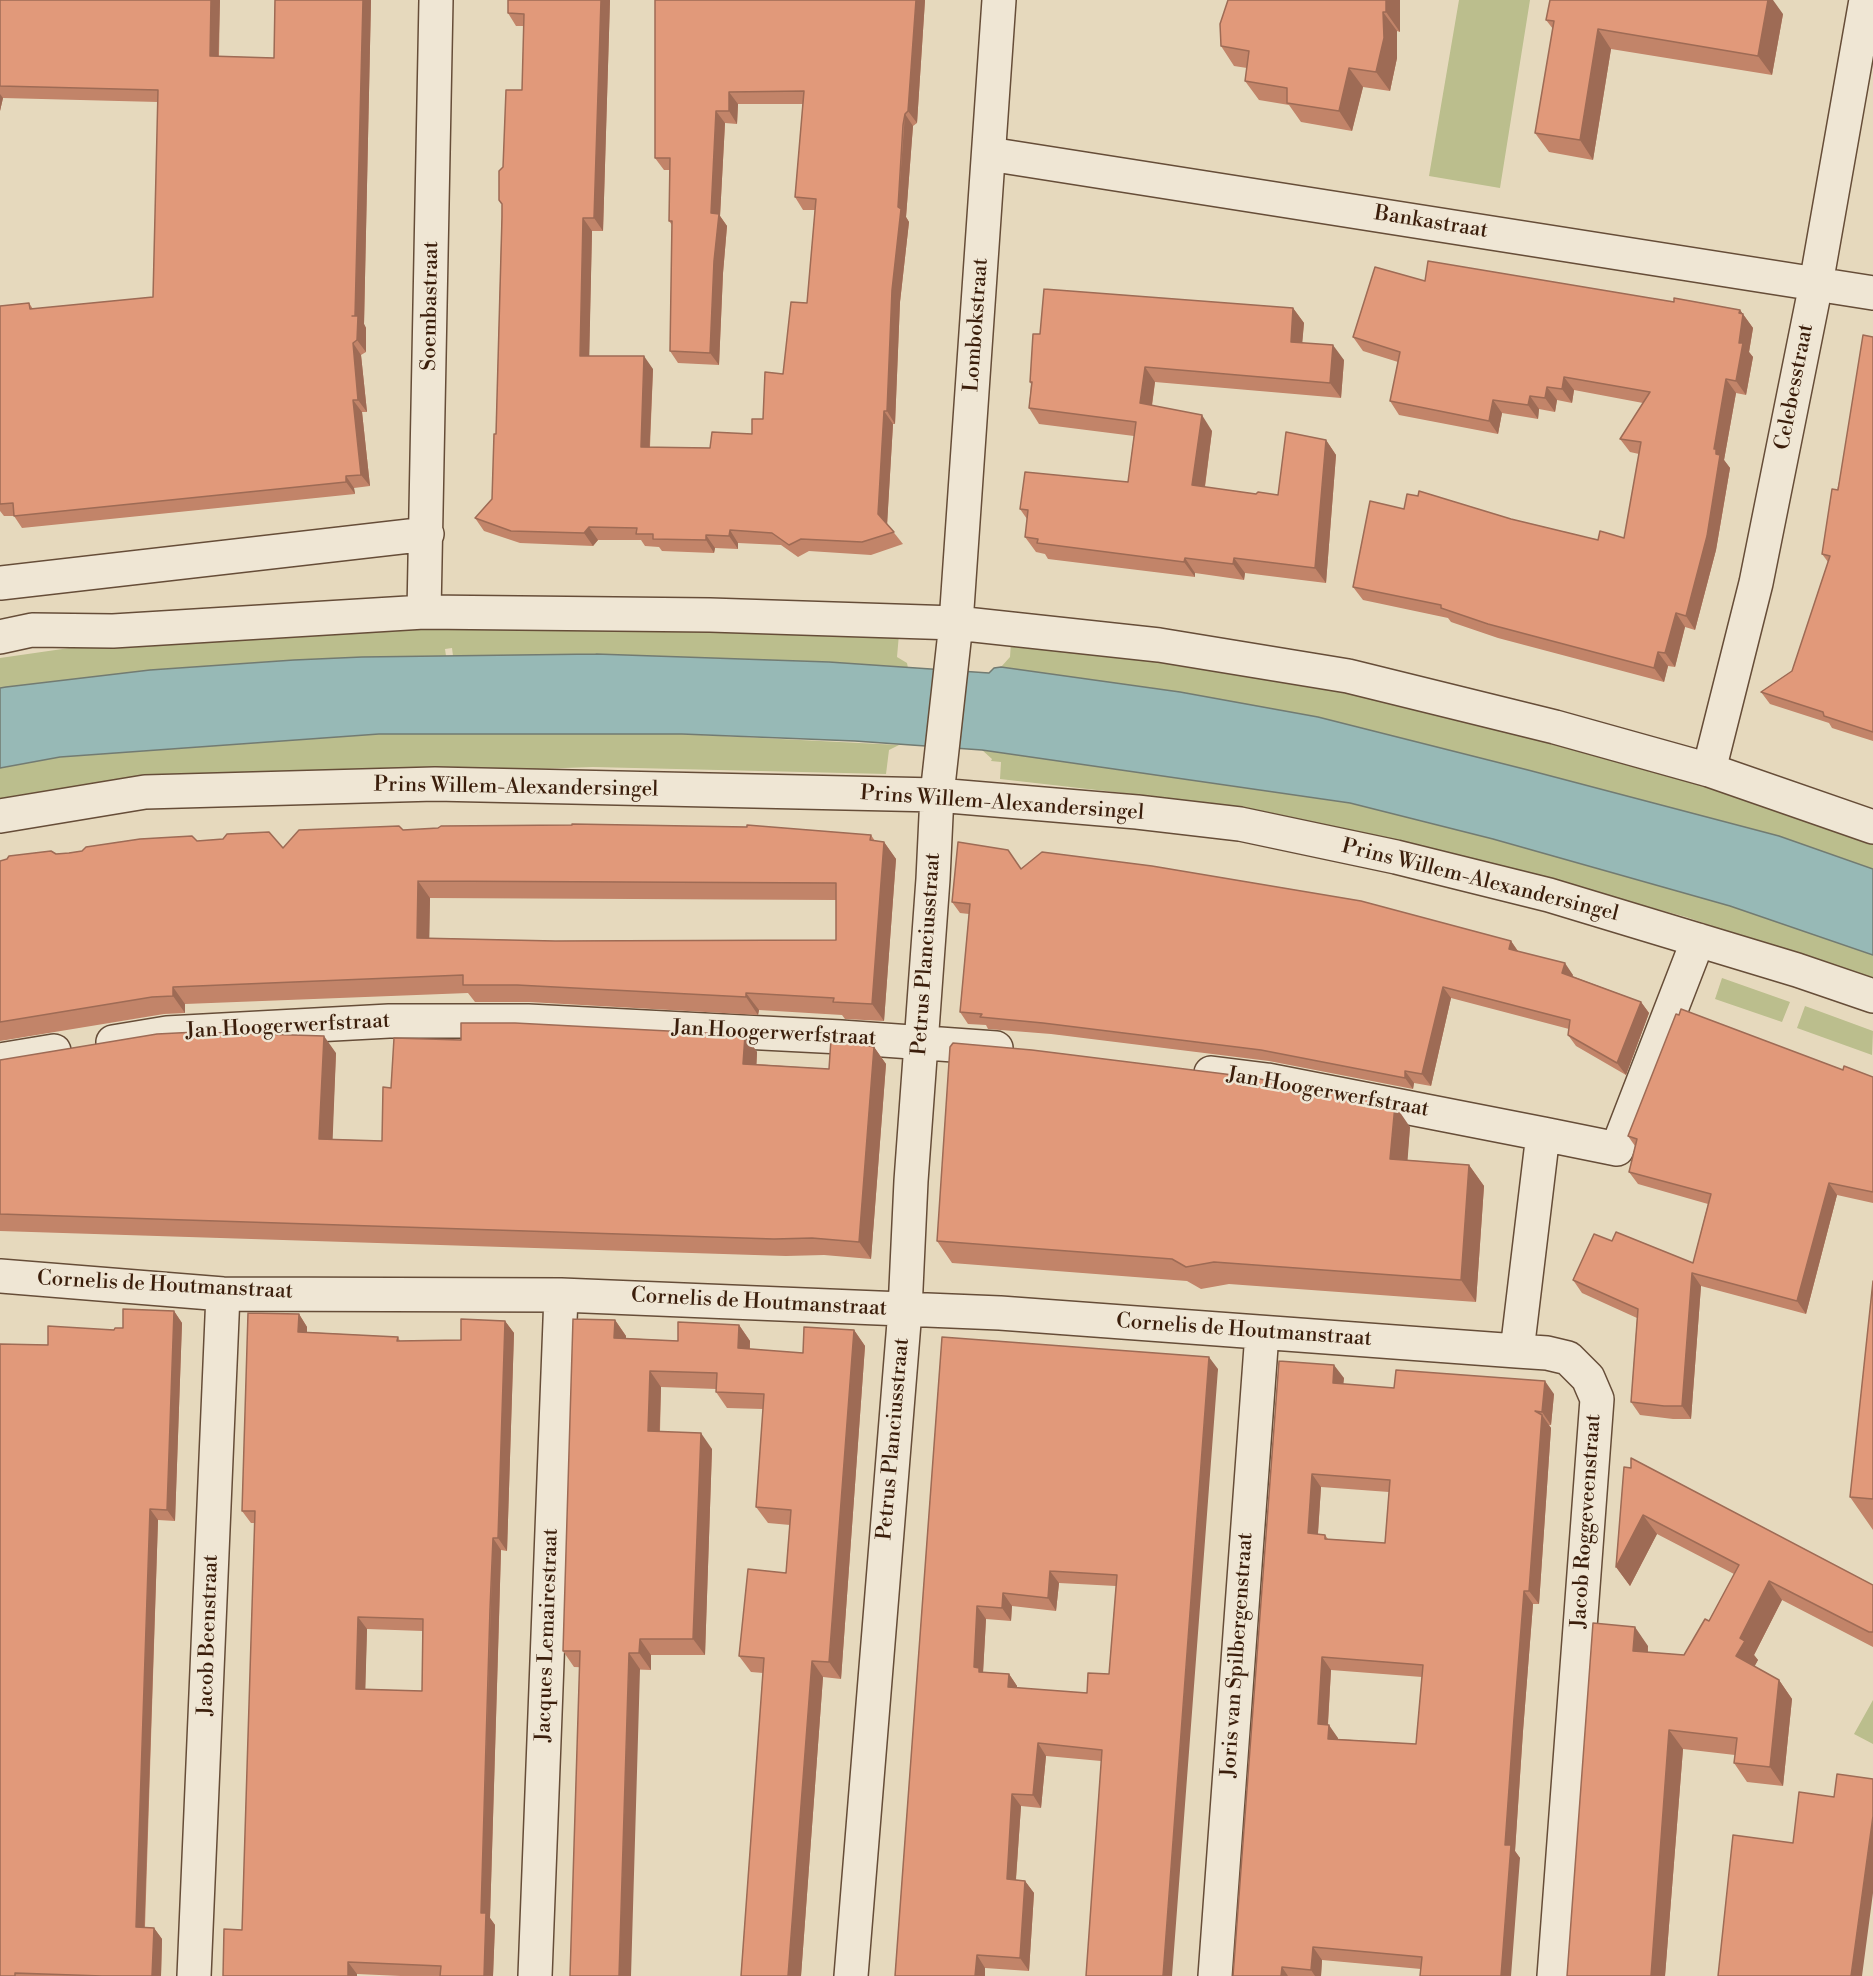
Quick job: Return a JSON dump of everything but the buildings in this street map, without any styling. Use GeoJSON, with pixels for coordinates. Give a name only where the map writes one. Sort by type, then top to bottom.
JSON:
{"type":"FeatureCollection","features":[{"type":"Feature","properties":{"kind":"street","name":"Soembastraat"},"geometry":{"type":"LineString","coordinates":[[424,612],[436,0]]}},
{"type":"Feature","properties":{"kind":"street","name":"Lombokstraat"},"geometry":{"type":"LineString","coordinates":[[955,637],[999,0]]}},
{"type":"Feature","properties":{"kind":"street","name":"Celebesstraat"},"geometry":{"type":"LineString","coordinates":[[1709,770],[1756,583],[1816,284],[1866,0]]}},
{"type":"Feature","properties":{"kind":"street","name":"Bankastraat"},"geometry":{"type":"LineString","coordinates":[[989,154],[1873,293]]}},
{"type":"Feature","properties":{"kind":"street"},"geometry":{"type":"LineString","coordinates":[[0,583],[427,534]]}},
{"type":"Feature","properties":{"kind":"street"},"geometry":{"type":"LineString","coordinates":[[0,637],[32,630],[113,631],[424,612],[710,615],[955,637],[1159,645],[1348,676],[1555,727],[1709,770],[1873,827]]}},
{"type":"Feature","properties":{"kind":"street","name":"Prins Willem-Alexandersingel"},"geometry":{"type":"LineString","coordinates":[[940,758],[955,637]]}},
{"type":"Feature","properties":{"kind":"street","name":"Petrus Planciusstraat"},"geometry":{"type":"LineString","coordinates":[[851,1976],[904,1310],[910,1181],[940,758]]}},
{"type":"Feature","properties":{"kind":"street","name":"Prins Willem-Alexandersingel"},"geometry":{"type":"LineString","coordinates":[[0,816],[145,792],[435,784],[937,795],[1137,812],[1240,824],[1396,856],[1549,895],[1797,969],[1873,996]]}},
{"type":"Feature","properties":{"kind":"street"},"geometry":{"type":"LineString","coordinates":[[1517,1351],[1543,1134],[1617,1149],[1698,939]]}},
{"type":"Feature","properties":{"kind":"street","name":"Jan Hoogerwerfstraat"},"geometry":{"type":"LineString","coordinates":[[0,1060],[167,1033],[389,1021],[528,1021],[920,1042],[1025,1051]]}},
{"type":"Feature","properties":{"kind":"street","name":"Jan Hoogerwerfstraat"},"geometry":{"type":"LineString","coordinates":[[1186,1070],[1267,1080],[1543,1134]]}},
{"type":"Feature","properties":{"kind":"street","name":"Cornelis de Houtmanstraat"},"geometry":{"type":"LineString","coordinates":[[0,1276],[224,1294],[561,1295],[824,1304],[904,1310],[1000,1313],[1517,1351]]}},
{"type":"Feature","properties":{"kind":"street","name":"Jacob Beenstraat"},"geometry":{"type":"LineString","coordinates":[[194,1976],[224,1294]]}},
{"type":"Feature","properties":{"kind":"street","name":"Jacques Lemairestraat"},"geometry":{"type":"LineString","coordinates":[[535,1976],[561,1295]]}},
{"type":"Feature","properties":{"kind":"street","name":"Joris van Spilbergenstraat"},"geometry":{"type":"LineString","coordinates":[[1215,1976],[1262,1333]]}},
{"type":"Feature","properties":{"kind":"street","name":"Jacob Roggeveenstraat"},"geometry":{"type":"LineString","coordinates":[[1517,1351],[1547,1353],[1568,1358],[1588,1378],[1597,1400],[1554,1976]]}},
{"type":"Feature","properties":{"kind":"green space"},"geometry":{"type":"Polygon","coordinates":[[[1459,0],[1530,0],[1500,188],[1429,176],[1459,0]]]}},
{"type":"Feature","properties":{"kind":"green space"},"geometry":{"type":"Polygon","coordinates":[[[303,626],[899,634],[897,657],[907,663],[908,668],[829,662],[596,654],[453,656],[452,648],[445,649],[446,656],[294,660],[150,670],[0,688],[0,658],[104,643],[303,626]]]}},
{"type":"Feature","properties":{"kind":"green space"},"geometry":{"type":"Polygon","coordinates":[[[1011,642],[1188,663],[1341,689],[1528,735],[1742,793],[1873,836],[1873,869],[1779,836],[1318,717],[1180,692],[1001,667],[1010,657],[1011,642]]]}},
{"type":"Feature","properties":{"kind":"green space"},"geometry":{"type":"Polygon","coordinates":[[[379,734],[682,734],[899,745],[889,750],[886,774],[593,767],[297,777],[0,801],[0,768],[60,757],[379,734]]]}},
{"type":"Feature","properties":{"kind":"green space"},"geometry":{"type":"Polygon","coordinates":[[[982,750],[1350,803],[1493,839],[1730,906],[1873,955],[1873,981],[1686,917],[1468,858],[1211,803],[1000,779],[1001,762],[991,761],[992,759],[982,750]]]}},
{"type":"Feature","properties":{"kind":"green space"},"geometry":{"type":"Polygon","coordinates":[[[1722,978],[1790,1002],[1782,1022],[1715,999],[1722,978]]]}},
{"type":"Feature","properties":{"kind":"green space"},"geometry":{"type":"Polygon","coordinates":[[[1805,1006],[1873,1031],[1872,1055],[1797,1028],[1805,1006]]]}},
{"type":"Feature","properties":{"kind":"green space"},"geometry":{"type":"Polygon","coordinates":[[[1873,1700],[1873,1744],[1854,1734],[1873,1700]]]}},
{"type":"Feature","properties":{"kind":"water"},"geometry":{"type":"Polygon","coordinates":[[[596,654],[829,662],[989,673],[994,668],[1001,667],[1180,692],[1318,717],[1779,836],[1873,869],[1873,955],[1730,906],[1493,839],[1350,803],[982,750],[855,741],[682,734],[379,734],[60,757],[0,768],[0,688],[150,670],[294,660],[596,654]]]}}]}
